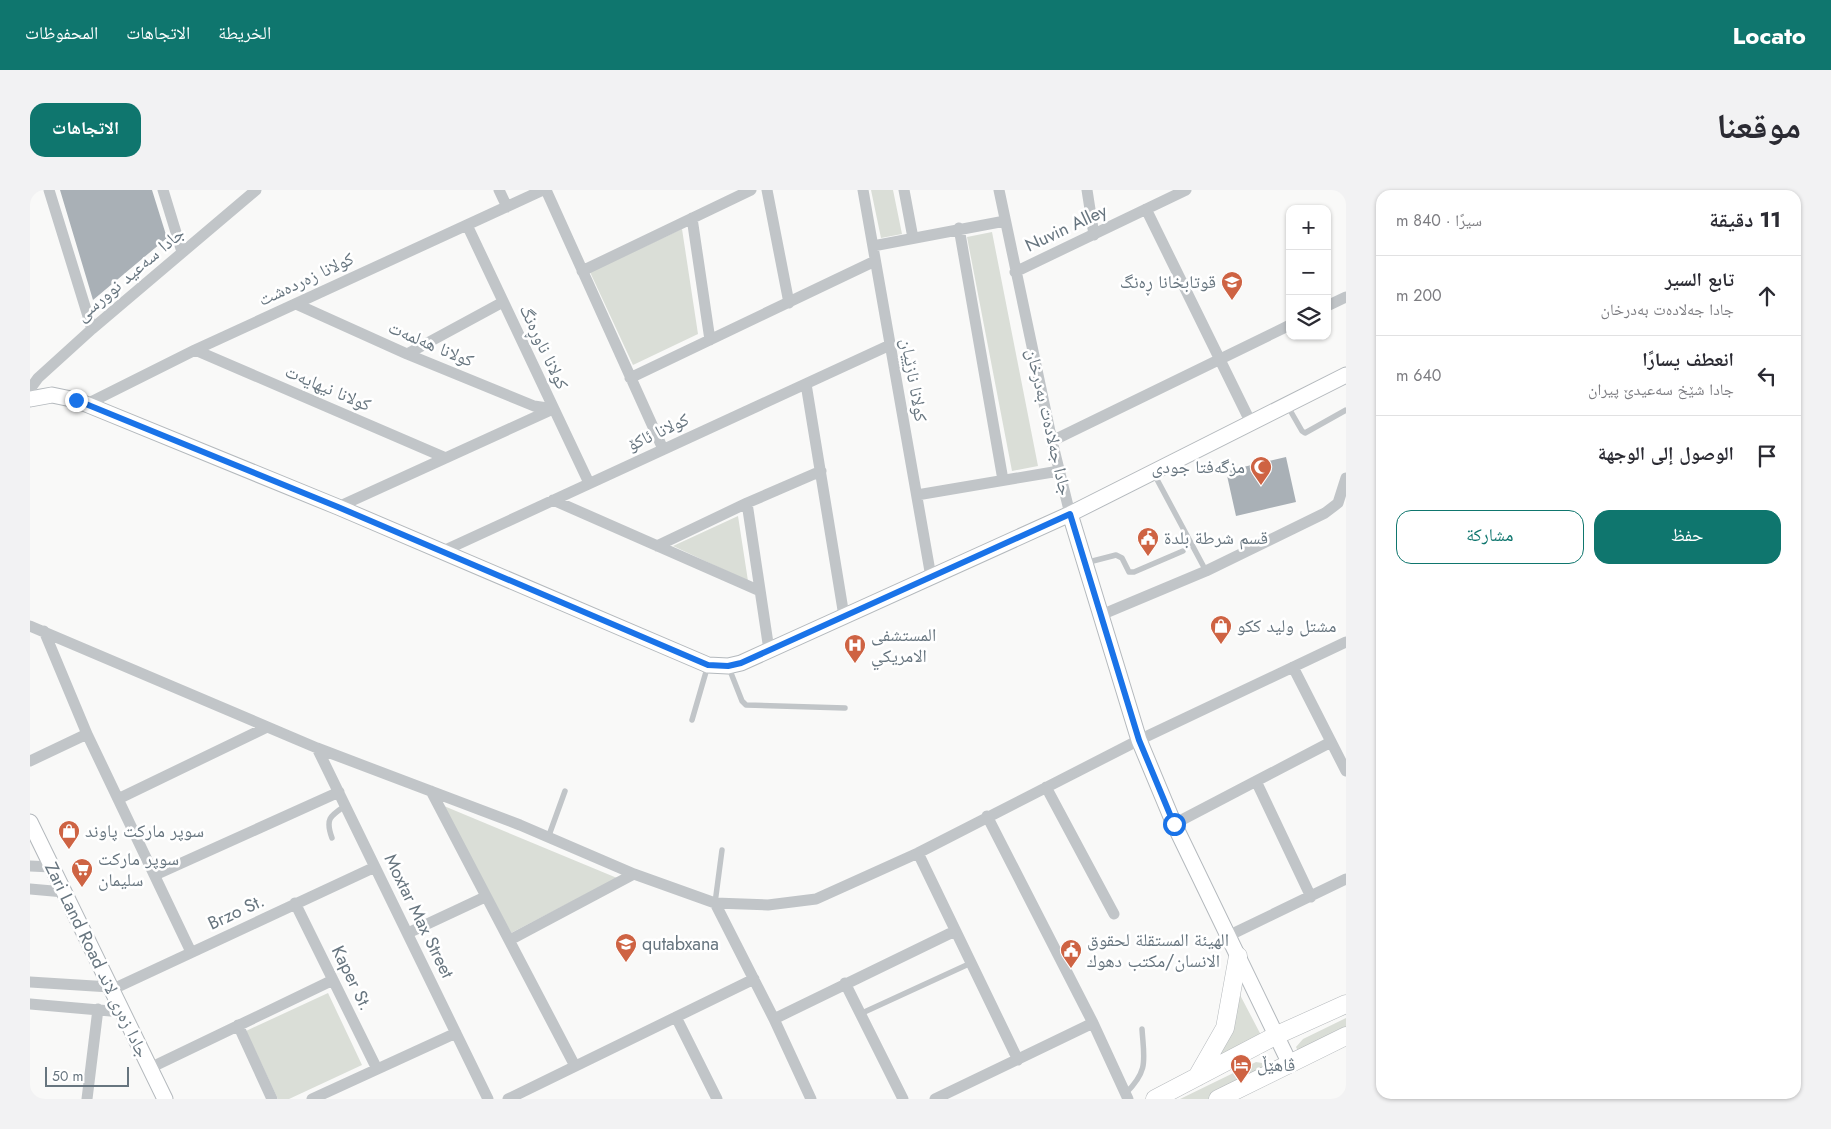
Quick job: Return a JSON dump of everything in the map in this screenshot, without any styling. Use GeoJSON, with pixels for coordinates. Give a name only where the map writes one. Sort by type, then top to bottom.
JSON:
{"type":"FeatureCollection","features":[{"type":"Feature","properties":{"kind":"main road"},"geometry":{"type":"LineString","coordinates":[[1196,1079],[1214,1052],[1226,1028],[1238,956]]}},
{"type":"Feature","properties":{"kind":"main road"},"geometry":{"type":"LineString","coordinates":[[1155,1099],[1277,1035],[1346,1004]]}},
{"type":"Feature","properties":{"kind":"main road"},"geometry":{"type":"LineString","coordinates":[[1218,1099],[1346,1036]]}},
{"type":"Feature","properties":{"kind":"street"},"geometry":{"type":"LineString","coordinates":[[49,190],[92,329]]}},
{"type":"Feature","properties":{"kind":"street"},"geometry":{"type":"LineString","coordinates":[[163,190],[182,252]]}},
{"type":"Feature","properties":{"kind":"street","name":"جادا سەعید نوورسی"},"geometry":{"type":"LineString","coordinates":[[30,391],[38,378],[92,329],[246,194],[256,190]]}},
{"type":"Feature","properties":{"kind":"street"},"geometry":{"type":"LineString","coordinates":[[499,190],[507,207]]}},
{"type":"Feature","properties":{"kind":"street"},"geometry":{"type":"LineString","coordinates":[[544,190],[663,450]]}},
{"type":"Feature","properties":{"kind":"street","name":"کولانا زەردەشت"},"geometry":{"type":"LineString","coordinates":[[87,404],[196,350],[356,275],[544,190]]}},
{"type":"Feature","properties":{"kind":"street"},"geometry":{"type":"LineString","coordinates":[[582,271],[751,190]]}},
{"type":"Feature","properties":{"kind":"street"},"geometry":{"type":"LineString","coordinates":[[767,190],[789,303]]}},
{"type":"Feature","properties":{"kind":"street","name":"کولانا نازێیان"},"geometry":{"type":"LineString","coordinates":[[863,190],[931,577]]}},
{"type":"Feature","properties":{"kind":"street"},"geometry":{"type":"LineString","coordinates":[[904,190],[914,238]]}},
{"type":"Feature","properties":{"kind":"street","name":"جادا جەلادەت بەدرخان"},"geometry":{"type":"LineString","coordinates":[[999,190],[1059,471],[1070,514],[1139,740],[1174,824],[1290,1064]]}},
{"type":"Feature","properties":{"kind":"street"},"geometry":{"type":"LineString","coordinates":[[1087,190],[1094,235]]}},
{"type":"Feature","properties":{"kind":"street","name":"Nuvin Alley"},"geometry":{"type":"LineString","coordinates":[[1015,272],[1186,190]]}},
{"type":"Feature","properties":{"kind":"street"},"geometry":{"type":"LineString","coordinates":[[1146,210],[1251,423]]}},
{"type":"Feature","properties":{"kind":"street"},"geometry":{"type":"LineString","coordinates":[[692,218],[710,340]]}},
{"type":"Feature","properties":{"kind":"street"},"geometry":{"type":"LineString","coordinates":[[872,246],[1005,220]]}},
{"type":"Feature","properties":{"kind":"street","name":"کولانا ناوڕەنگ"},"geometry":{"type":"LineString","coordinates":[[467,225],[589,483]]}},
{"type":"Feature","properties":{"kind":"street"},"geometry":{"type":"LineString","coordinates":[[959,228],[1004,480]]}},
{"type":"Feature","properties":{"kind":"street"},"geometry":{"type":"LineString","coordinates":[[630,378],[875,261]]}},
{"type":"Feature","properties":{"kind":"street"},"geometry":{"type":"LineString","coordinates":[[1331,304],[1346,297]]}},
{"type":"Feature","properties":{"kind":"street"},"geometry":{"type":"LineString","coordinates":[[407,354],[503,302]]}},
{"type":"Feature","properties":{"kind":"street","name":"کولانا هەلمەت"},"geometry":{"type":"LineString","coordinates":[[296,304],[407,354],[534,406],[554,409]]}},
{"type":"Feature","properties":{"kind":"street"},"geometry":{"type":"LineString","coordinates":[[1052,441],[1286,327]]}},
{"type":"Feature","properties":{"kind":"street","name":"کولانا ئاکۆ"},"geometry":{"type":"LineString","coordinates":[[441,552],[890,345]]}},
{"type":"Feature","properties":{"kind":"street","name":"کولانا نیهایەت"},"geometry":{"type":"LineString","coordinates":[[196,350],[446,458]]}},
{"type":"Feature","properties":{"kind":"street"},"geometry":{"type":"LineString","coordinates":[[30,391],[68,398],[87,404],[338,507],[708,665],[728,666],[741,663],[1070,514],[1346,375]]}},
{"type":"Feature","properties":{"kind":"street"},"geometry":{"type":"LineString","coordinates":[[806,384],[844,616]]}},
{"type":"Feature","properties":{"kind":"street"},"geometry":{"type":"LineString","coordinates":[[30,399],[46,395]]}},
{"type":"Feature","properties":{"kind":"street"},"geometry":{"type":"LineString","coordinates":[[338,507],[554,409]]}},
{"type":"Feature","properties":{"kind":"street"},"geometry":{"type":"LineString","coordinates":[[657,546],[747,503],[821,471]]}},
{"type":"Feature","properties":{"kind":"street"},"geometry":{"type":"LineString","coordinates":[[917,495],[1059,471]]}},
{"type":"Feature","properties":{"kind":"street"},"geometry":{"type":"LineString","coordinates":[[1101,615],[1206,571],[1325,513],[1338,503],[1346,478]]}},
{"type":"Feature","properties":{"kind":"street"},"geometry":{"type":"LineString","coordinates":[[553,500],[760,591]]}},
{"type":"Feature","properties":{"kind":"street"},"geometry":{"type":"LineString","coordinates":[[747,503],[769,650]]}},
{"type":"Feature","properties":{"kind":"street"},"geometry":{"type":"LineString","coordinates":[[30,626],[317,748],[431,791],[634,874],[715,903],[768,905],[816,899],[918,853],[987,816],[1139,740],[1346,642]]}},
{"type":"Feature","properties":{"kind":"street"},"geometry":{"type":"LineString","coordinates":[[44,631],[87,734],[192,952]]}},
{"type":"Feature","properties":{"kind":"street"},"geometry":{"type":"LineString","coordinates":[[1293,667],[1346,771]]}},
{"type":"Feature","properties":{"kind":"street"},"geometry":{"type":"LineString","coordinates":[[118,799],[267,727]]}},
{"type":"Feature","properties":{"kind":"street"},"geometry":{"type":"LineString","coordinates":[[30,761],[87,734]]}},
{"type":"Feature","properties":{"kind":"street"},"geometry":{"type":"LineString","coordinates":[[1174,824],[1331,742]]}},
{"type":"Feature","properties":{"kind":"street","name":"Moxtar Max Street"},"geometry":{"type":"LineString","coordinates":[[317,748],[488,1099]]}},
{"type":"Feature","properties":{"kind":"street"},"geometry":{"type":"LineString","coordinates":[[1256,781],[1311,897]]}},
{"type":"Feature","properties":{"kind":"street"},"geometry":{"type":"LineString","coordinates":[[1046,786],[1114,914]]}},
{"type":"Feature","properties":{"kind":"street"},"geometry":{"type":"LineString","coordinates":[[431,791],[575,1066]]}},
{"type":"Feature","properties":{"kind":"street"},"geometry":{"type":"LineString","coordinates":[[155,875],[339,792]]}},
{"type":"Feature","properties":{"kind":"street"},"geometry":{"type":"LineString","coordinates":[[987,816],[1093,1023],[1127,1096]]}},
{"type":"Feature","properties":{"kind":"street","name":"Zari Land Road جادا زەری لاند"},"geometry":{"type":"LineString","coordinates":[[30,822],[164,1099]]}},
{"type":"Feature","properties":{"kind":"street"},"geometry":{"type":"LineString","coordinates":[[918,853],[1018,1060]]}},
{"type":"Feature","properties":{"kind":"street"},"geometry":{"type":"LineString","coordinates":[[30,866],[52,868]]}},
{"type":"Feature","properties":{"kind":"street","name":"Brzo St."},"geometry":{"type":"LineString","coordinates":[[111,988],[375,867]]}},
{"type":"Feature","properties":{"kind":"street"},"geometry":{"type":"LineString","coordinates":[[510,940],[634,874]]}},
{"type":"Feature","properties":{"kind":"street"},"geometry":{"type":"LineString","coordinates":[[1228,936],[1346,879]]}},
{"type":"Feature","properties":{"kind":"street"},"geometry":{"type":"LineString","coordinates":[[30,890],[64,892]]}},
{"type":"Feature","properties":{"kind":"street"},"geometry":{"type":"LineString","coordinates":[[408,933],[485,897]]}},
{"type":"Feature","properties":{"kind":"street","name":"Kaper St."},"geometry":{"type":"LineString","coordinates":[[295,903],[377,1069]]}},
{"type":"Feature","properties":{"kind":"street"},"geometry":{"type":"LineString","coordinates":[[715,903],[774,1019],[811,1099]]}},
{"type":"Feature","properties":{"kind":"street"},"geometry":{"type":"LineString","coordinates":[[774,1019],[955,930]]}},
{"type":"Feature","properties":{"kind":"street"},"geometry":{"type":"LineString","coordinates":[[508,1099],[754,979]]}},
{"type":"Feature","properties":{"kind":"street"},"geometry":{"type":"LineString","coordinates":[[150,1068],[333,980]]}},
{"type":"Feature","properties":{"kind":"street"},"geometry":{"type":"LineString","coordinates":[[30,982],[111,988]]}},
{"type":"Feature","properties":{"kind":"street"},"geometry":{"type":"LineString","coordinates":[[845,983],[903,1099]]}},
{"type":"Feature","properties":{"kind":"street"},"geometry":{"type":"LineString","coordinates":[[30,1004],[122,1012]]}},
{"type":"Feature","properties":{"kind":"street"},"geometry":{"type":"LineString","coordinates":[[88,1099],[98,1009]]}},
{"type":"Feature","properties":{"kind":"street"},"geometry":{"type":"LineString","coordinates":[[676,1017],[712,1098]]}},
{"type":"Feature","properties":{"kind":"street"},"geometry":{"type":"LineString","coordinates":[[935,1099],[1093,1023]]}},
{"type":"Feature","properties":{"kind":"street"},"geometry":{"type":"LineString","coordinates":[[238,1025],[272,1099]]}},
{"type":"Feature","properties":{"kind":"street"},"geometry":{"type":"LineString","coordinates":[[312,1099],[456,1033]]}},
{"type":"Feature","properties":{"kind":"lane"},"geometry":{"type":"LineString","coordinates":[[1287,405],[1302,432],[1305,433],[1346,410]]}},
{"type":"Feature","properties":{"kind":"lane"},"geometry":{"type":"LineString","coordinates":[[1153,472],[1206,571]]}},
{"type":"Feature","properties":{"kind":"lane"},"geometry":{"type":"LineString","coordinates":[[1085,563],[1116,555],[1122,558],[1129,572],[1134,572],[1183,551]]}},
{"type":"Feature","properties":{"kind":"lane"},"geometry":{"type":"LineString","coordinates":[[692,720],[708,665]]}},
{"type":"Feature","properties":{"kind":"lane"},"geometry":{"type":"LineString","coordinates":[[728,666],[742,701],[746,705],[845,708]]}},
{"type":"Feature","properties":{"kind":"lane"},"geometry":{"type":"LineString","coordinates":[[548,838],[565,791]]}},
{"type":"Feature","properties":{"kind":"lane"},"geometry":{"type":"LineString","coordinates":[[332,838],[328,826],[329,820],[332,814],[346,806]]}},
{"type":"Feature","properties":{"kind":"lane"},"geometry":{"type":"LineString","coordinates":[[715,903],[722,850]]}},
{"type":"Feature","properties":{"kind":"lane"},"geometry":{"type":"LineString","coordinates":[[860,1014],[971,962]]}},
{"type":"Feature","properties":{"kind":"lane"},"geometry":{"type":"LineString","coordinates":[[1127,1096],[1139,1080],[1143,1070],[1142,1029]]}},
{"type":"Feature","properties":{"kind":"shaded area"},"geometry":{"type":"Polygon","coordinates":[[[871,190],[893,190],[902,234],[881,238],[871,190]]]}},
{"type":"Feature","properties":{"kind":"shaded area"},"geometry":{"type":"Polygon","coordinates":[[[682,229],[698,334],[633,365],[590,272],[682,229]]]}},
{"type":"Feature","properties":{"kind":"shaded area"},"geometry":{"type":"Polygon","coordinates":[[[992,232],[1038,466],[1012,471],[967,237],[992,232]]]}},
{"type":"Feature","properties":{"kind":"shaded area"},"geometry":{"type":"Polygon","coordinates":[[[738,516],[748,581],[673,546],[738,516]]]}},
{"type":"Feature","properties":{"kind":"shaded area"},"geometry":{"type":"Polygon","coordinates":[[[444,806],[617,878],[511,933],[444,806]]]}},
{"type":"Feature","properties":{"kind":"shaded area"},"geometry":{"type":"Polygon","coordinates":[[[328,993],[362,1065],[289,1099],[278,1099],[246,1031],[328,993]]]}},
{"type":"Feature","properties":{"kind":"shaded area"},"geometry":{"type":"Polygon","coordinates":[[[1239,993],[1262,1037],[1212,1060],[1239,993]]]}},
{"type":"Feature","properties":{"kind":"shaded area"},"geometry":{"type":"Polygon","coordinates":[[[1346,1018],[1346,1031],[1298,1051],[1296,1047],[1303,1039],[1346,1018]]]}},
{"type":"Feature","properties":{"kind":"shaded area"},"geometry":{"type":"Polygon","coordinates":[[[1256,1062],[1262,1063],[1263,1071],[1208,1099],[1180,1099],[1256,1062]]]}},
{"type":"Feature","properties":{"kind":"building"},"geometry":{"type":"Polygon","coordinates":[[[60,190],[152,190],[167,238],[93,300],[60,190]]]}},
{"type":"Feature","properties":{"kind":"building","name":"مزگەفتا جودی"},"geometry":{"type":"Polygon","coordinates":[[[1286,457],[1296,502],[1236,516],[1226,471],[1286,457]]]}},
{"type":"Feature","properties":{"kind":"place","name":"قوتابخانا ڕەنگ"},"geometry":{"type":"Point","coordinates":[1232,301]}},
{"type":"Feature","properties":{"kind":"place","name":"مزگەفتا جودی"},"geometry":{"type":"Point","coordinates":[1261,486]}},
{"type":"Feature","properties":{"kind":"place","name":"قسم شرطة بلدة"},"geometry":{"type":"Point","coordinates":[1148,557]}},
{"type":"Feature","properties":{"kind":"place","name":"مشتل وليد ككو"},"geometry":{"type":"Point","coordinates":[1221,645]}},
{"type":"Feature","properties":{"kind":"place","name":"المستشفى الامريكي"},"geometry":{"type":"Point","coordinates":[855,664]}},
{"type":"Feature","properties":{"kind":"place","name":"سوپر ماركت پاوند"},"geometry":{"type":"Point","coordinates":[69,850]}},
{"type":"Feature","properties":{"kind":"place","name":"سوپر ماركت سليمان"},"geometry":{"type":"Point","coordinates":[82,888]}},
{"type":"Feature","properties":{"kind":"place","name":"qutabxana"},"geometry":{"type":"Point","coordinates":[626,963]}},
{"type":"Feature","properties":{"kind":"place","name":"الهيئة المستقلة لحقوق الانسان/مكتب دهوك"},"geometry":{"type":"Point","coordinates":[1071,969]}},
{"type":"Feature","properties":{"kind":"place","name":"ڤاهێڵ"},"geometry":{"type":"Point","coordinates":[1241,1084]}},
{"type":"Feature","properties":{"kind":"route"},"geometry":{"type":"LineString","coordinates":[[76,400],[338,507],[708,665],[728,666],[741,663],[1070,514],[1139,740],[1174,824]]}}]}
